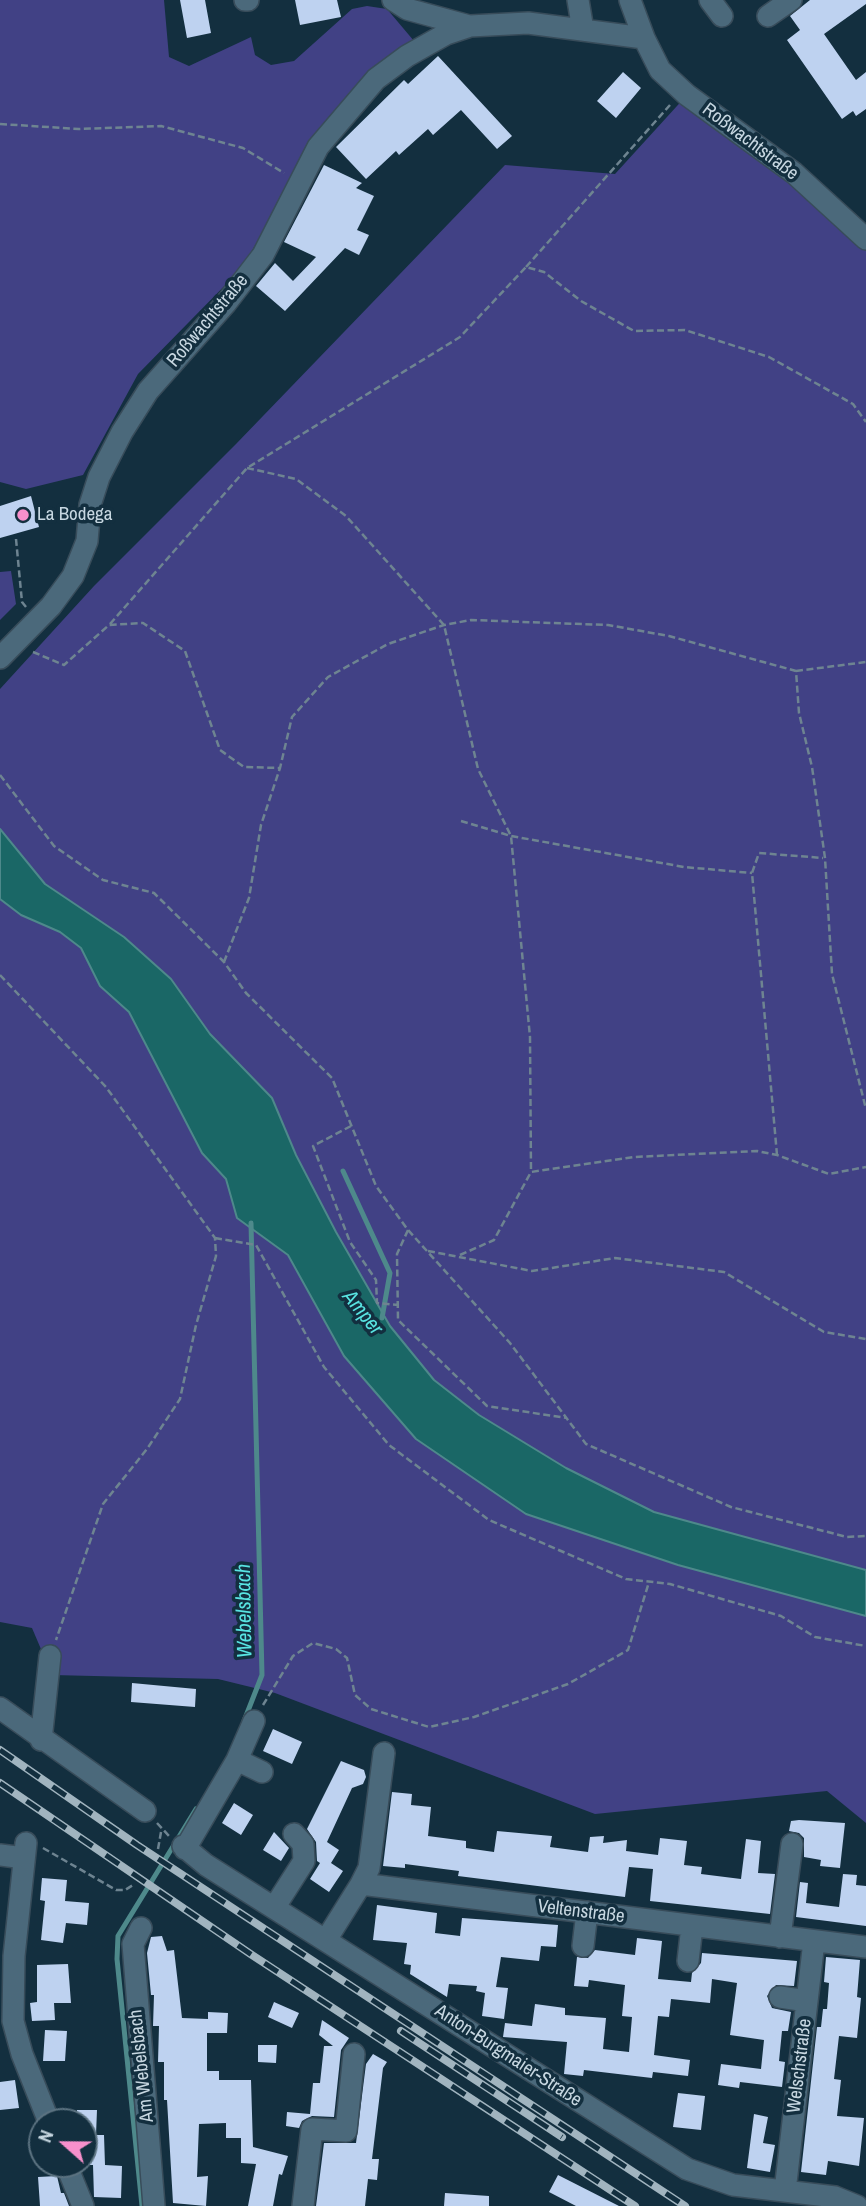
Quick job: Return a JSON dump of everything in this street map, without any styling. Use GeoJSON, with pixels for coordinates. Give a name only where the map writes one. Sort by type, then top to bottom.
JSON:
{"type":"FeatureCollection","features":[{"type":"Feature","properties":{"kind":"street","name":"Roßwachtstraße"},"geometry":{"type":"LineString","coordinates":[[393,0],[407,9],[470,26],[528,23],[644,38]]}},
{"type":"Feature","properties":{"kind":"street"},"geometry":{"type":"LineString","coordinates":[[578,0],[583,30]]}},
{"type":"Feature","properties":{"kind":"street","name":"Roßwachtstraße"},"geometry":{"type":"LineString","coordinates":[[630,0],[644,38],[660,70],[682,91],[861,226]]}},
{"type":"Feature","properties":{"kind":"street"},"geometry":{"type":"LineString","coordinates":[[768,16],[791,0]]}},
{"type":"Feature","properties":{"kind":"street","name":"Roßwachtstraße"},"geometry":{"type":"LineString","coordinates":[[7,651],[39,618],[73,576],[87,541],[90,505],[99,477],[122,432],[148,391],[226,303],[263,255],[317,147],[376,79],[429,42],[470,26]]}},
{"type":"Feature","properties":{"kind":"street"},"geometry":{"type":"LineString","coordinates":[[41,1741],[50,1656]]}},
{"type":"Feature","properties":{"kind":"street"},"geometry":{"type":"LineString","coordinates":[[0,1709],[41,1741],[145,1811]]}},
{"type":"Feature","properties":{"kind":"street"},"geometry":{"type":"LineString","coordinates":[[254,1721],[237,1760],[262,1772]]}},
{"type":"Feature","properties":{"kind":"street"},"geometry":{"type":"LineString","coordinates":[[326,1940],[369,1868],[384,1753]]}},
{"type":"Feature","properties":{"kind":"street","name":"Anton-Burgmaier-Straße"},"geometry":{"type":"LineString","coordinates":[[237,1760],[184,1848],[274,1908],[687,2169],[733,2185],[835,2197],[857,2206]]}},
{"type":"Feature","properties":{"kind":"street"},"geometry":{"type":"LineString","coordinates":[[274,1908],[304,1861],[303,1844],[294,1834]]}},
{"type":"Feature","properties":{"kind":"street"},"geometry":{"type":"LineString","coordinates":[[780,1937],[792,1844]]}},
{"type":"Feature","properties":{"kind":"street"},"geometry":{"type":"LineString","coordinates":[[0,1855],[25,1851],[14,1956],[13,2021],[45,2108]]}},
{"type":"Feature","properties":{"kind":"street","name":"Veltenstraße"},"geometry":{"type":"LineString","coordinates":[[361,1884],[866,1947]]}},
{"type":"Feature","properties":{"kind":"street"},"geometry":{"type":"LineString","coordinates":[[583,1945],[587,1913]]}},
{"type":"Feature","properties":{"kind":"street"},"geometry":{"type":"LineString","coordinates":[[688,1961],[692,1926]]}},
{"type":"Feature","properties":{"kind":"street","name":"Am Webelsbach"},"geometry":{"type":"LineString","coordinates":[[141,1928],[133,1944],[154,2206]]}},
{"type":"Feature","properties":{"kind":"street","name":"Welschstraße"},"geometry":{"type":"LineString","coordinates":[[785,2191],[814,1941]]}},
{"type":"Feature","properties":{"kind":"street"},"geometry":{"type":"LineString","coordinates":[[780,1997],[807,2000]]}},
{"type":"Feature","properties":{"kind":"street"},"geometry":{"type":"LineString","coordinates":[[303,2206],[312,2129],[346,2131],[354,2053]]}},
{"type":"Feature","properties":{"kind":"street"},"geometry":{"type":"LineString","coordinates":[[72,2178],[83,2206]]}},
{"type":"Feature","properties":{"kind":"path"},"geometry":{"type":"LineString","coordinates":[[7,651],[64,665],[109,625],[247,468],[460,337],[526,267],[682,91]]}},
{"type":"Feature","properties":{"kind":"path"},"geometry":{"type":"LineString","coordinates":[[0,124],[79,129],[161,127],[243,148],[299,181]]}},
{"type":"Feature","properties":{"kind":"path"},"geometry":{"type":"LineString","coordinates":[[526,267],[544,272],[581,301],[634,331],[685,330],[769,357],[853,404],[866,422]]}},
{"type":"Feature","properties":{"kind":"path"},"geometry":{"type":"LineString","coordinates":[[247,468],[296,479],[346,516],[444,625],[478,769],[511,836],[530,1037],[531,1172],[494,1240],[458,1256]]}},
{"type":"Feature","properties":{"kind":"path"},"geometry":{"type":"LineString","coordinates":[[16,540],[22,602],[39,618]]}},
{"type":"Feature","properties":{"kind":"path"},"geometry":{"type":"LineString","coordinates":[[224,962],[249,898],[261,824],[280,768],[292,717],[328,677],[388,644],[444,625],[471,620],[608,625],[669,636],[796,671],[866,662]]}},
{"type":"Feature","properties":{"kind":"path"},"geometry":{"type":"LineString","coordinates":[[109,625],[143,623],[185,651],[220,750],[244,767],[280,768]]}},
{"type":"Feature","properties":{"kind":"path"},"geometry":{"type":"LineString","coordinates":[[796,671],[799,713],[812,767],[825,858],[832,974],[866,1109]]}},
{"type":"Feature","properties":{"kind":"path"},"geometry":{"type":"LineString","coordinates":[[0,775],[54,846],[103,880],[154,893],[224,962],[246,993],[331,1079],[376,1186],[408,1230],[510,1343],[586,1444],[731,1507],[846,1537],[866,1536]]}},
{"type":"Feature","properties":{"kind":"path"},"geometry":{"type":"LineString","coordinates":[[461,821],[511,836],[684,867],[752,873]]}},
{"type":"Feature","properties":{"kind":"path"},"geometry":{"type":"LineString","coordinates":[[777,1155],[752,873],[759,853],[825,858]]}},
{"type":"Feature","properties":{"kind":"path"},"geometry":{"type":"LineString","coordinates":[[0,975],[106,1087],[215,1238],[216,1256],[180,1399],[147,1449],[103,1504],[50,1656]]}},
{"type":"Feature","properties":{"kind":"path"},"geometry":{"type":"LineString","coordinates":[[351,1126],[313,1146],[350,1242],[376,1280],[377,1303],[398,1305]]}},
{"type":"Feature","properties":{"kind":"path"},"geometry":{"type":"LineString","coordinates":[[531,1172],[634,1157],[757,1151],[777,1155],[829,1174],[866,1167]]}},
{"type":"Feature","properties":{"kind":"path"},"geometry":{"type":"LineString","coordinates":[[408,1230],[397,1254],[398,1320],[487,1406],[567,1419]]}},
{"type":"Feature","properties":{"kind":"path"},"geometry":{"type":"LineString","coordinates":[[215,1238],[256,1245],[324,1367],[389,1445],[489,1520],[626,1579],[670,1584],[781,1616],[815,1637],[866,1646]]}},
{"type":"Feature","properties":{"kind":"path"},"geometry":{"type":"LineString","coordinates":[[427,1251],[532,1271],[615,1258],[724,1272],[824,1332],[866,1339]]}},
{"type":"Feature","properties":{"kind":"path"},"geometry":{"type":"LineString","coordinates":[[254,1721],[293,1656],[313,1643],[336,1649],[347,1658],[355,1695],[371,1709],[429,1727],[535,1697],[568,1684],[628,1650],[649,1582]]}},
{"type":"Feature","properties":{"kind":"path"},"geometry":{"type":"LineString","coordinates":[[158,1849],[162,1830]]}},
{"type":"Feature","properties":{"kind":"path"},"geometry":{"type":"LineString","coordinates":[[25,1851],[52,1851],[116,1890],[125,1890],[133,1885]]}},
{"type":"Feature","properties":{"kind":"shaded area"},"geometry":{"type":"Polygon","coordinates":[[[0,0],[164,0],[169,57],[189,66],[251,37],[255,55],[271,65],[294,61],[352,9],[367,6],[387,9],[414,41],[368,76],[309,140],[272,217],[241,269],[138,374],[83,475],[26,489],[0,482],[0,0]]]}},
{"type":"Feature","properties":{"kind":"shaded area"},"geometry":{"type":"Polygon","coordinates":[[[687,95],[866,239],[866,1570],[654,1512],[566,1468],[479,1415],[434,1380],[390,1326],[336,1232],[296,1155],[272,1098],[210,1034],[171,979],[124,937],[45,884],[0,829],[0,689],[94,586],[236,444],[505,165],[615,174],[687,95]]]}},
{"type":"Feature","properties":{"kind":"shaded area"},"geometry":{"type":"Polygon","coordinates":[[[11,571],[16,604],[0,620],[0,572],[11,571]]]}},
{"type":"Feature","properties":{"kind":"shaded area"},"geometry":{"type":"Polygon","coordinates":[[[0,899],[21,915],[60,932],[81,948],[100,986],[129,1012],[202,1153],[226,1179],[237,1218],[288,1255],[344,1356],[416,1439],[866,1616],[866,1823],[827,1791],[595,1814],[275,1693],[218,1679],[52,1675],[32,1628],[0,1622],[0,899]]]}},
{"type":"Feature","properties":{"kind":"water","name":"Amper"},"geometry":{"type":"Polygon","coordinates":[[[0,829],[45,884],[124,937],[171,979],[210,1034],[272,1098],[296,1155],[390,1326],[434,1380],[479,1415],[566,1468],[654,1512],[866,1570],[866,1616],[678,1565],[526,1514],[416,1439],[344,1356],[288,1255],[237,1218],[226,1179],[202,1153],[129,1012],[100,986],[81,948],[60,932],[21,915],[0,899],[0,829]]]}},
{"type":"Feature","properties":{"kind":"building"},"geometry":{"type":"Polygon","coordinates":[[[180,0],[205,0],[211,33],[187,38],[180,0]]]}},
{"type":"Feature","properties":{"kind":"building"},"geometry":{"type":"Polygon","coordinates":[[[295,0],[337,0],[341,17],[300,25],[295,0]]]}},
{"type":"Feature","properties":{"kind":"building"},"geometry":{"type":"Polygon","coordinates":[[[810,0],[866,0],[866,4],[824,34],[856,80],[866,72],[866,109],[856,116],[853,111],[842,119],[787,40],[800,30],[790,16],[810,0]]]}},
{"type":"Feature","properties":{"kind":"building"},"geometry":{"type":"Polygon","coordinates":[[[438,56],[512,136],[497,149],[461,110],[433,135],[428,129],[399,155],[396,151],[366,179],[336,147],[404,80],[408,84],[438,56]]]}},
{"type":"Feature","properties":{"kind":"building"},"geometry":{"type":"Polygon","coordinates":[[[623,72],[641,88],[616,118],[597,101],[623,72]]]}},
{"type":"Feature","properties":{"kind":"building"},"geometry":{"type":"Polygon","coordinates":[[[324,165],[362,183],[356,188],[374,196],[357,230],[369,235],[359,255],[345,248],[285,311],[256,286],[275,263],[293,281],[316,257],[284,242],[324,165]]]}},
{"type":"Feature","properties":{"kind":"building"},"geometry":{"type":"Polygon","coordinates":[[[31,496],[39,527],[0,538],[0,506],[31,496]]]}},
{"type":"Feature","properties":{"kind":"building"},"geometry":{"type":"Polygon","coordinates":[[[132,1683],[196,1689],[195,1707],[131,1702],[132,1683]]]}},
{"type":"Feature","properties":{"kind":"building"},"geometry":{"type":"Polygon","coordinates":[[[273,1729],[302,1742],[292,1764],[263,1751],[273,1729]]]}},
{"type":"Feature","properties":{"kind":"building"},"geometry":{"type":"Polygon","coordinates":[[[341,1761],[364,1770],[366,1777],[363,1784],[352,1788],[327,1842],[339,1850],[331,1863],[343,1871],[329,1892],[310,1879],[320,1863],[317,1861],[316,1842],[307,1829],[341,1761]]]}},
{"type":"Feature","properties":{"kind":"building"},"geometry":{"type":"Polygon","coordinates":[[[392,1792],[412,1794],[411,1805],[431,1807],[428,1836],[466,1841],[466,1848],[494,1852],[497,1831],[552,1836],[550,1847],[588,1852],[590,1837],[604,1836],[603,1843],[627,1840],[626,1851],[658,1855],[660,1838],[687,1841],[684,1865],[702,1867],[701,1874],[741,1879],[746,1839],[761,1841],[758,1873],[775,1874],[770,1914],[650,1901],[653,1869],[629,1867],[625,1897],[458,1876],[459,1871],[405,1864],[405,1868],[383,1866],[392,1792]]]}},
{"type":"Feature","properties":{"kind":"building"},"geometry":{"type":"Polygon","coordinates":[[[234,1803],[253,1815],[241,1835],[222,1823],[234,1803]]]}},
{"type":"Feature","properties":{"kind":"building"},"geometry":{"type":"Polygon","coordinates":[[[791,1821],[845,1823],[840,1868],[820,1866],[821,1860],[804,1857],[804,1838],[799,1833],[789,1831],[791,1821]]]}},
{"type":"Feature","properties":{"kind":"building"},"geometry":{"type":"Polygon","coordinates":[[[274,1832],[289,1848],[281,1861],[263,1850],[274,1832]]]}},
{"type":"Feature","properties":{"kind":"building"},"geometry":{"type":"Polygon","coordinates":[[[843,1874],[857,1875],[856,1885],[866,1886],[866,1926],[796,1917],[800,1882],[808,1883],[806,1903],[839,1907],[843,1874]]]}},
{"type":"Feature","properties":{"kind":"building"},"geometry":{"type":"Polygon","coordinates":[[[42,1878],[67,1880],[65,1901],[89,1903],[87,1925],[66,1923],[63,1943],[41,1940],[45,1901],[40,1900],[42,1878]]]}},
{"type":"Feature","properties":{"kind":"building"},"geometry":{"type":"Polygon","coordinates":[[[377,1905],[437,1913],[435,1933],[460,1936],[462,1918],[558,1925],[556,1947],[541,1946],[539,1961],[501,1957],[496,1987],[508,1988],[504,2019],[482,2016],[485,1993],[476,1991],[477,1986],[449,1984],[447,1997],[410,1974],[411,1965],[404,1964],[407,1943],[373,1940],[377,1905]]]}},
{"type":"Feature","properties":{"kind":"building"},"geometry":{"type":"Polygon","coordinates":[[[162,1936],[167,1951],[174,1950],[182,2018],[208,2019],[208,2012],[228,2013],[227,2033],[207,2033],[207,2071],[219,2071],[219,2080],[251,2080],[253,2147],[288,2156],[282,2175],[279,2174],[273,2206],[248,2206],[256,2164],[241,2163],[241,2138],[226,2138],[226,2123],[199,2124],[197,2177],[208,2176],[206,2206],[173,2203],[167,2100],[164,2100],[164,2062],[158,2062],[159,2026],[153,2026],[154,1995],[151,1995],[147,1953],[151,1937],[162,1936]]]}},
{"type":"Feature","properties":{"kind":"building"},"geometry":{"type":"Polygon","coordinates":[[[637,1938],[662,1941],[658,1979],[691,1982],[692,1973],[701,1963],[702,1953],[797,1961],[794,1986],[776,1985],[767,1996],[772,2008],[791,2012],[788,2031],[782,2031],[779,2061],[785,2062],[782,2087],[740,2082],[739,2088],[718,2085],[721,2064],[761,2069],[764,2040],[730,2035],[737,1983],[712,1979],[710,2003],[671,1999],[669,2017],[658,2016],[654,2055],[690,2060],[688,2076],[653,2072],[652,2078],[584,2070],[583,2076],[564,2074],[567,2042],[503,2037],[505,2023],[532,2026],[535,2004],[565,2008],[565,2015],[606,2018],[603,2049],[629,2052],[632,2017],[622,2016],[625,1985],[589,1980],[588,1987],[574,1986],[577,1957],[588,1958],[595,1950],[635,1955],[637,1938]]]}},
{"type":"Feature","properties":{"kind":"building"},"geometry":{"type":"Polygon","coordinates":[[[826,1957],[860,1960],[857,1997],[861,1998],[857,2038],[839,2036],[834,2079],[841,2080],[837,2116],[864,2118],[859,2166],[828,2161],[826,2175],[801,2172],[817,2027],[821,2027],[823,2009],[827,2009],[829,1983],[824,1982],[826,1957]]]}},
{"type":"Feature","properties":{"kind":"building"},"geometry":{"type":"Polygon","coordinates":[[[68,1964],[71,2003],[54,2003],[55,2020],[32,2021],[30,2003],[37,2002],[37,1965],[68,1964]]]}},
{"type":"Feature","properties":{"kind":"building"},"geometry":{"type":"Polygon","coordinates":[[[274,2002],[299,2013],[292,2028],[268,2017],[274,2002]]]}},
{"type":"Feature","properties":{"kind":"building"},"geometry":{"type":"Polygon","coordinates":[[[322,2020],[349,2038],[341,2050],[334,2117],[312,2116],[302,2121],[299,2128],[286,2126],[287,2112],[310,2114],[313,2083],[320,2083],[324,2046],[333,2046],[319,2035],[322,2020]]]}},
{"type":"Feature","properties":{"kind":"building"},"geometry":{"type":"Polygon","coordinates":[[[45,2030],[67,2031],[65,2061],[43,2061],[45,2030]]]}},
{"type":"Feature","properties":{"kind":"building"},"geometry":{"type":"Polygon","coordinates":[[[258,2045],[277,2045],[276,2063],[258,2062],[258,2045]]]}},
{"type":"Feature","properties":{"kind":"building"},"geometry":{"type":"Polygon","coordinates":[[[373,2054],[387,2062],[383,2068],[372,2159],[379,2159],[377,2180],[368,2179],[365,2206],[316,2206],[324,2143],[356,2143],[366,2064],[373,2054]]]}},
{"type":"Feature","properties":{"kind":"building"},"geometry":{"type":"Polygon","coordinates":[[[15,2080],[19,2108],[0,2110],[0,2082],[15,2080]]]}},
{"type":"Feature","properties":{"kind":"building"},"geometry":{"type":"Polygon","coordinates":[[[678,2093],[705,2096],[701,2130],[673,2127],[678,2093]]]}},
{"type":"Feature","properties":{"kind":"building"},"geometry":{"type":"Polygon","coordinates":[[[754,2114],[768,2117],[763,2143],[775,2145],[770,2172],[747,2168],[754,2114]]]}},
{"type":"Feature","properties":{"kind":"building"},"geometry":{"type":"Polygon","coordinates":[[[98,2135],[104,2135],[105,2165],[122,2166],[121,2198],[94,2197],[93,2178],[98,2178],[98,2135]]]}},
{"type":"Feature","properties":{"kind":"building"},"geometry":{"type":"Polygon","coordinates":[[[558,2175],[619,2206],[576,2206],[549,2192],[558,2175]]]}},
{"type":"Feature","properties":{"kind":"building"},"geometry":{"type":"Polygon","coordinates":[[[38,2178],[57,2178],[61,2193],[64,2193],[69,2206],[40,2206],[38,2178]]]}},
{"type":"Feature","properties":{"kind":"building"},"geometry":{"type":"Polygon","coordinates":[[[445,2193],[489,2196],[489,2206],[444,2206],[445,2193]]]}},
{"type":"Feature","properties":{"kind":"waterway","name":"Amper"},"geometry":{"type":"LineString","coordinates":[[343,1171],[390,1273],[382,1318]]}},
{"type":"Feature","properties":{"kind":"waterway","name":"Webelsbach"},"geometry":{"type":"LineString","coordinates":[[244,1721],[262,1675],[251,1223]]}},
{"type":"Feature","properties":{"kind":"waterway","name":"Webelsbach"},"geometry":{"type":"LineString","coordinates":[[142,2206],[117,1959],[118,1936],[196,1809]]}},
{"type":"Feature","properties":{"kind":"railway"},"geometry":{"type":"LineString","coordinates":[[0,1750],[137,1845],[685,2206]]}},
{"type":"Feature","properties":{"kind":"railway"},"geometry":{"type":"LineString","coordinates":[[0,1783],[252,1955],[635,2206]]}},
{"type":"Feature","properties":{"kind":"railway"},"geometry":{"type":"LineString","coordinates":[[401,2031],[562,2137]]}},
{"type":"Feature","properties":{"kind":"place","name":"La Bodega"},"geometry":{"type":"Point","coordinates":[23,515]}}]}
